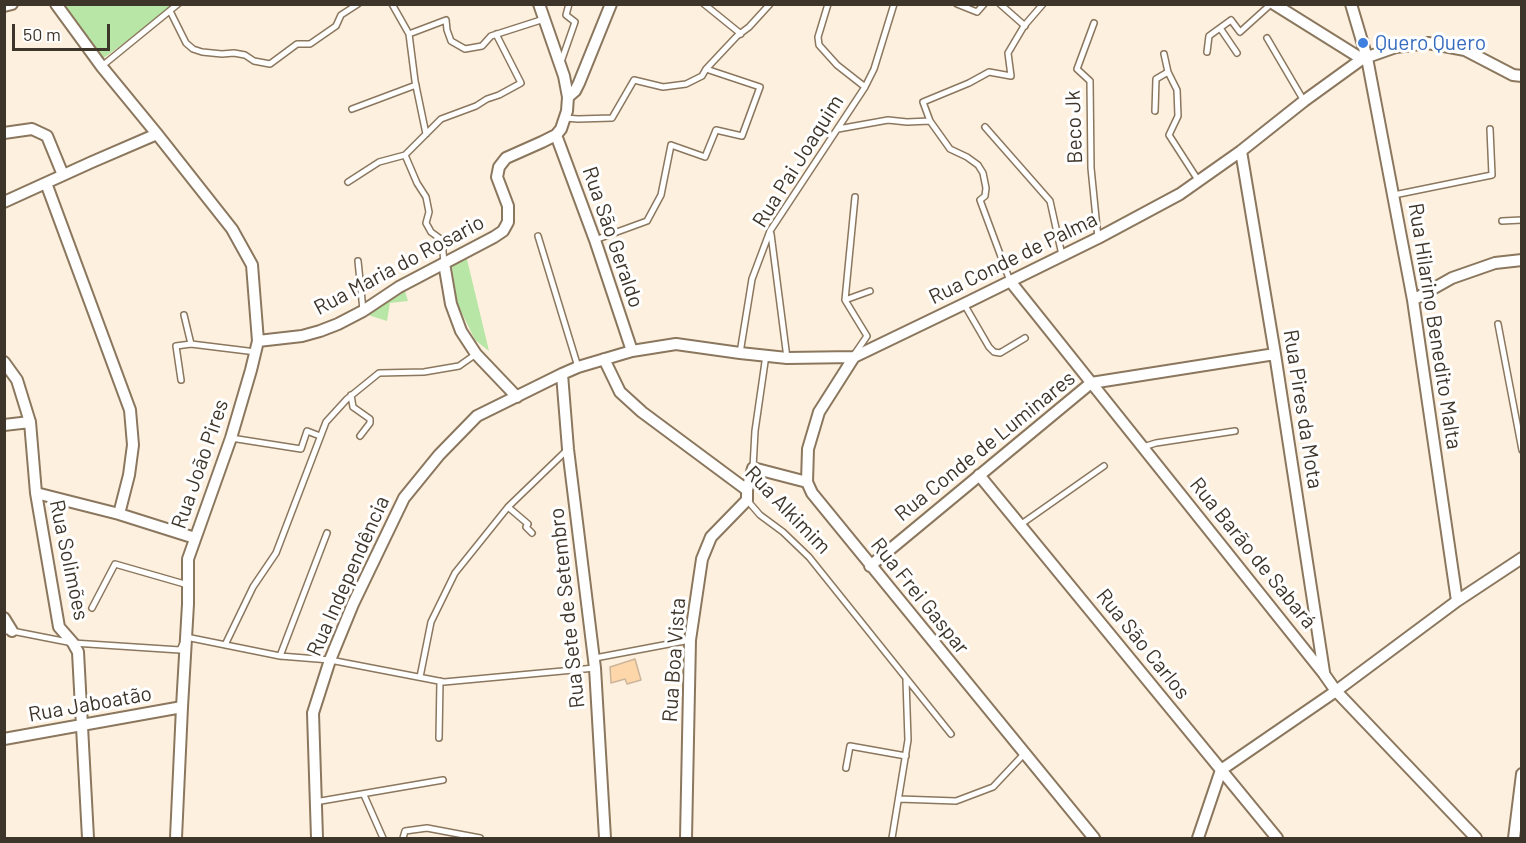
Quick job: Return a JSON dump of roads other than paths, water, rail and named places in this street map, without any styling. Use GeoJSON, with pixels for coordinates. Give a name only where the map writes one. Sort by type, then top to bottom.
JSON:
{"type":"FeatureCollection","features":[{"type":"Feature","properties":{"kind":"street"},"geometry":{"type":"LineString","coordinates":[[4,6],[12,4]]}},
{"type":"Feature","properties":{"kind":"street","name":"Rua João Pires"},"geometry":{"type":"LineString","coordinates":[[56,4],[102,67],[232,229],[252,265],[257,347],[231,438],[188,559],[176,838]]}},
{"type":"Feature","properties":{"kind":"street"},"geometry":{"type":"LineString","coordinates":[[539,4],[560,63],[568,97],[565,118],[556,135]]}},
{"type":"Feature","properties":{"kind":"street"},"geometry":{"type":"LineString","coordinates":[[568,97],[579,83],[611,4]]}},
{"type":"Feature","properties":{"kind":"street"},"geometry":{"type":"LineString","coordinates":[[1272,4],[1365,59]]}},
{"type":"Feature","properties":{"kind":"street","name":"Rua Hilarino Benedito Malta"},"geometry":{"type":"LineString","coordinates":[[1352,4],[1394,195],[1413,300],[1457,601]]}},
{"type":"Feature","properties":{"kind":"street","name":"Rua Conde de Palma"},"geometry":{"type":"LineString","coordinates":[[632,351],[676,344],[787,358],[854,357],[1098,238],[1180,194],[1304,101],[1365,59],[1396,47],[1428,43],[1465,51],[1513,75],[1521,76]]}},
{"type":"Feature","properties":{"kind":"street"},"geometry":{"type":"LineString","coordinates":[[4,133],[32,129],[47,136],[63,175]]}},
{"type":"Feature","properties":{"kind":"street"},"geometry":{"type":"LineString","coordinates":[[4,202],[157,134]]}},
{"type":"Feature","properties":{"kind":"street","name":"Rua São Geraldo"},"geometry":{"type":"LineString","coordinates":[[556,135],[595,240],[632,351]]}},
{"type":"Feature","properties":{"kind":"street","name":"Rua Maria do Rosario"},"geometry":{"type":"LineString","coordinates":[[257,347],[320,331],[338,324],[363,311],[399,287],[503,231],[508,222],[508,206],[497,177],[499,167],[506,158],[556,135]]}},
{"type":"Feature","properties":{"kind":"street","name":"Rua Pires da Mota"},"geometry":{"type":"LineString","coordinates":[[1240,151],[1275,354],[1324,674]]}},
{"type":"Feature","properties":{"kind":"street"},"geometry":{"type":"LineString","coordinates":[[46,183],[130,411],[133,445],[129,475],[119,514]]}},
{"type":"Feature","properties":{"kind":"street"},"geometry":{"type":"LineString","coordinates":[[1413,300],[1452,278],[1495,264],[1521,260]]}},
{"type":"Feature","properties":{"kind":"street"},"geometry":{"type":"LineString","coordinates":[[444,263],[452,304],[462,331],[476,354],[517,397]]}},
{"type":"Feature","properties":{"kind":"street","name":"Rua Barão de Sabará"},"geometry":{"type":"LineString","coordinates":[[1010,281],[1336,691],[1476,838]]}},
{"type":"Feature","properties":{"kind":"street","name":"Rua Independência"},"geometry":{"type":"LineString","coordinates":[[317,838],[313,713],[330,660],[404,498],[439,455],[477,416],[578,367],[632,351]]}},
{"type":"Feature","properties":{"kind":"street","name":"Rua Conde de Luminares"},"geometry":{"type":"LineString","coordinates":[[870,566],[1091,383],[1275,354]]}},
{"type":"Feature","properties":{"kind":"street"},"geometry":{"type":"LineString","coordinates":[[747,495],[753,468],[807,482],[808,449],[819,412],[854,357]]}},
{"type":"Feature","properties":{"kind":"street","name":"Rua Alkimim"},"geometry":{"type":"LineString","coordinates":[[604,359],[620,392],[747,495]]}},
{"type":"Feature","properties":{"kind":"street","name":"Rua Solimões"},"geometry":{"type":"LineString","coordinates":[[4,362],[17,380],[30,422],[36,493],[59,627],[78,652],[88,838]]}},
{"type":"Feature","properties":{"kind":"street","name":"Rua Sete de Setembro"},"geometry":{"type":"LineString","coordinates":[[562,374],[568,449],[595,663],[605,838]]}},
{"type":"Feature","properties":{"kind":"street"},"geometry":{"type":"LineString","coordinates":[[4,425],[30,422]]}},
{"type":"Feature","properties":{"kind":"street","name":"Rua São Carlos"},"geometry":{"type":"LineString","coordinates":[[979,475],[1276,838]]}},
{"type":"Feature","properties":{"kind":"street","name":"Rua Frei Gaspar"},"geometry":{"type":"LineString","coordinates":[[807,482],[812,494],[870,566],[1094,838]]}},
{"type":"Feature","properties":{"kind":"street"},"geometry":{"type":"LineString","coordinates":[[36,493],[119,514],[195,538]]}},
{"type":"Feature","properties":{"kind":"street","name":"Rua Boa Vista"},"geometry":{"type":"LineString","coordinates":[[686,838],[690,640],[702,559],[711,537],[747,495]]}},
{"type":"Feature","properties":{"kind":"street"},"geometry":{"type":"LineString","coordinates":[[1198,838],[1221,770],[1336,691],[1457,601],[1521,558]]}},
{"type":"Feature","properties":{"kind":"street"},"geometry":{"type":"LineString","coordinates":[[4,618],[8,631]]}},
{"type":"Feature","properties":{"kind":"street","name":"Rua Jaboatão"},"geometry":{"type":"LineString","coordinates":[[4,739],[182,707]]}},
{"type":"Feature","properties":{"kind":"street"},"geometry":{"type":"LineString","coordinates":[[1514,838],[1521,774]]}},
{"type":"Feature","properties":{"kind":"lane"},"geometry":{"type":"LineString","coordinates":[[102,67],[178,4]]}},
{"type":"Feature","properties":{"kind":"lane"},"geometry":{"type":"LineString","coordinates":[[170,11],[186,43],[193,49],[212,53],[234,53],[254,61],[270,64],[297,44],[310,44],[336,26],[341,15],[358,4]]}},
{"type":"Feature","properties":{"kind":"lane"},"geometry":{"type":"LineString","coordinates":[[392,4],[409,34],[426,134]]}},
{"type":"Feature","properties":{"kind":"lane"},"geometry":{"type":"LineString","coordinates":[[560,63],[575,22],[566,15],[569,4]]}},
{"type":"Feature","properties":{"kind":"lane"},"geometry":{"type":"LineString","coordinates":[[704,4],[741,34]]}},
{"type":"Feature","properties":{"kind":"lane"},"geometry":{"type":"LineString","coordinates":[[565,118],[612,118],[634,80],[663,87],[686,84],[702,76],[706,69],[770,4]]}},
{"type":"Feature","properties":{"kind":"lane"},"geometry":{"type":"LineString","coordinates":[[828,4],[818,36],[819,45],[837,65],[865,87]]}},
{"type":"Feature","properties":{"kind":"lane","name":"Rua Pai Joaquim"},"geometry":{"type":"LineString","coordinates":[[740,353],[752,279],[770,231],[865,87],[877,60],[894,4]]}},
{"type":"Feature","properties":{"kind":"lane"},"geometry":{"type":"LineString","coordinates":[[957,4],[977,12],[984,4]]}},
{"type":"Feature","properties":{"kind":"lane"},"geometry":{"type":"LineString","coordinates":[[1000,4],[1025,26]]}},
{"type":"Feature","properties":{"kind":"lane"},"geometry":{"type":"LineString","coordinates":[[1010,281],[980,200],[985,196],[986,188],[983,173],[978,165],[967,156],[950,149],[930,121],[923,102],[989,72],[1011,76],[1008,53],[1025,26],[1043,4]]}},
{"type":"Feature","properties":{"kind":"lane"},"geometry":{"type":"LineString","coordinates":[[1207,52],[1209,36],[1231,20],[1240,32],[1272,4]]}},
{"type":"Feature","properties":{"kind":"lane"},"geometry":{"type":"LineString","coordinates":[[409,34],[446,20],[451,41],[465,49],[482,46],[496,34],[544,20]]}},
{"type":"Feature","properties":{"kind":"lane","name":"Beco Jk"},"geometry":{"type":"LineString","coordinates":[[1094,22],[1077,69],[1090,81],[1091,168],[1098,238]]}},
{"type":"Feature","properties":{"kind":"lane"},"geometry":{"type":"LineString","coordinates":[[1220,28],[1237,53]]}},
{"type":"Feature","properties":{"kind":"lane"},"geometry":{"type":"LineString","coordinates":[[348,182],[380,162],[405,155],[441,119],[476,106],[521,83],[496,34]]}},
{"type":"Feature","properties":{"kind":"lane"},"geometry":{"type":"LineString","coordinates":[[1267,38],[1304,101]]}},
{"type":"Feature","properties":{"kind":"lane"},"geometry":{"type":"LineString","coordinates":[[1164,54],[1168,72],[1177,90],[1178,116],[1169,135],[1198,180]]}},
{"type":"Feature","properties":{"kind":"lane"},"geometry":{"type":"LineString","coordinates":[[595,240],[647,221],[661,195],[671,145],[705,157],[716,130],[742,136],[760,87],[706,69]]}},
{"type":"Feature","properties":{"kind":"lane"},"geometry":{"type":"LineString","coordinates":[[1155,111],[1156,79],[1168,72]]}},
{"type":"Feature","properties":{"kind":"lane"},"geometry":{"type":"LineString","coordinates":[[352,109],[416,85]]}},
{"type":"Feature","properties":{"kind":"lane"},"geometry":{"type":"LineString","coordinates":[[838,129],[888,120],[930,121]]}},
{"type":"Feature","properties":{"kind":"lane"},"geometry":{"type":"LineString","coordinates":[[985,127],[1050,201],[1062,255]]}},
{"type":"Feature","properties":{"kind":"lane"},"geometry":{"type":"LineString","coordinates":[[1394,195],[1492,175],[1490,129]]}},
{"type":"Feature","properties":{"kind":"lane"},"geometry":{"type":"LineString","coordinates":[[405,155],[426,197],[429,212],[426,223],[431,232],[442,240],[444,263]]}},
{"type":"Feature","properties":{"kind":"lane"},"geometry":{"type":"LineString","coordinates":[[854,357],[867,336],[844,300],[855,197]]}},
{"type":"Feature","properties":{"kind":"lane"},"geometry":{"type":"LineString","coordinates":[[1502,221],[1521,220]]}},
{"type":"Feature","properties":{"kind":"lane"},"geometry":{"type":"LineString","coordinates":[[770,231],[787,358]]}},
{"type":"Feature","properties":{"kind":"lane"},"geometry":{"type":"LineString","coordinates":[[538,236],[578,367]]}},
{"type":"Feature","properties":{"kind":"lane"},"geometry":{"type":"LineString","coordinates":[[358,261],[363,311]]}},
{"type":"Feature","properties":{"kind":"lane"},"geometry":{"type":"LineString","coordinates":[[844,300],[870,291]]}},
{"type":"Feature","properties":{"kind":"lane"},"geometry":{"type":"LineString","coordinates":[[964,304],[994,352],[1000,352],[1025,338]]}},
{"type":"Feature","properties":{"kind":"lane"},"geometry":{"type":"LineString","coordinates":[[184,315],[191,344]]}},
{"type":"Feature","properties":{"kind":"lane"},"geometry":{"type":"LineString","coordinates":[[1498,324],[1521,450]]}},
{"type":"Feature","properties":{"kind":"lane"},"geometry":{"type":"LineString","coordinates":[[181,380],[176,346],[191,344],[257,347]]}},
{"type":"Feature","properties":{"kind":"lane"},"geometry":{"type":"LineString","coordinates":[[225,645],[253,587],[276,553],[326,422],[351,395],[379,373],[424,372],[459,366],[476,354]]}},
{"type":"Feature","properties":{"kind":"lane"},"geometry":{"type":"LineString","coordinates":[[753,468],[755,431],[766,355]]}},
{"type":"Feature","properties":{"kind":"lane"},"geometry":{"type":"LineString","coordinates":[[351,395],[352,407],[370,419],[370,423],[360,436]]}},
{"type":"Feature","properties":{"kind":"lane"},"geometry":{"type":"LineString","coordinates":[[231,438],[301,449],[307,431],[320,436]]}},
{"type":"Feature","properties":{"kind":"lane"},"geometry":{"type":"LineString","coordinates":[[1143,447],[1235,431]]}},
{"type":"Feature","properties":{"kind":"lane"},"geometry":{"type":"LineString","coordinates":[[420,677],[431,622],[456,573],[508,507],[568,449]]}},
{"type":"Feature","properties":{"kind":"lane"},"geometry":{"type":"LineString","coordinates":[[1020,525],[1104,466]]}},
{"type":"Feature","properties":{"kind":"lane","name":"Rua Alkimim"},"geometry":{"type":"LineString","coordinates":[[747,495],[760,515],[783,532],[809,557],[951,734]]}},
{"type":"Feature","properties":{"kind":"lane"},"geometry":{"type":"LineString","coordinates":[[508,507],[528,524],[526,527],[532,533]]}},
{"type":"Feature","properties":{"kind":"lane"},"geometry":{"type":"LineString","coordinates":[[280,656],[327,533]]}},
{"type":"Feature","properties":{"kind":"lane"},"geometry":{"type":"LineString","coordinates":[[92,609],[115,564],[188,585]]}},
{"type":"Feature","properties":{"kind":"lane"},"geometry":{"type":"LineString","coordinates":[[8,631],[73,643],[180,650],[186,637],[280,656],[330,660],[444,682],[595,663],[690,640]]}},
{"type":"Feature","properties":{"kind":"lane"},"geometry":{"type":"LineString","coordinates":[[892,838],[908,740],[906,680]]}},
{"type":"Feature","properties":{"kind":"lane"},"geometry":{"type":"LineString","coordinates":[[439,738],[440,681]]}},
{"type":"Feature","properties":{"kind":"lane"},"geometry":{"type":"LineString","coordinates":[[846,768],[850,746],[906,756]]}},
{"type":"Feature","properties":{"kind":"lane"},"geometry":{"type":"LineString","coordinates":[[899,799],[956,801],[993,787],[1024,754]]}},
{"type":"Feature","properties":{"kind":"lane"},"geometry":{"type":"LineString","coordinates":[[315,802],[443,780]]}},
{"type":"Feature","properties":{"kind":"lane"},"geometry":{"type":"LineString","coordinates":[[363,795],[383,838]]}},
{"type":"Feature","properties":{"kind":"lane"},"geometry":{"type":"LineString","coordinates":[[403,838],[405,831],[427,828],[480,838]]}},
{"type":"Feature","properties":{"kind":"place","name":"Quero Quero"},"geometry":{"type":"Point","coordinates":[1363,43]}}]}
